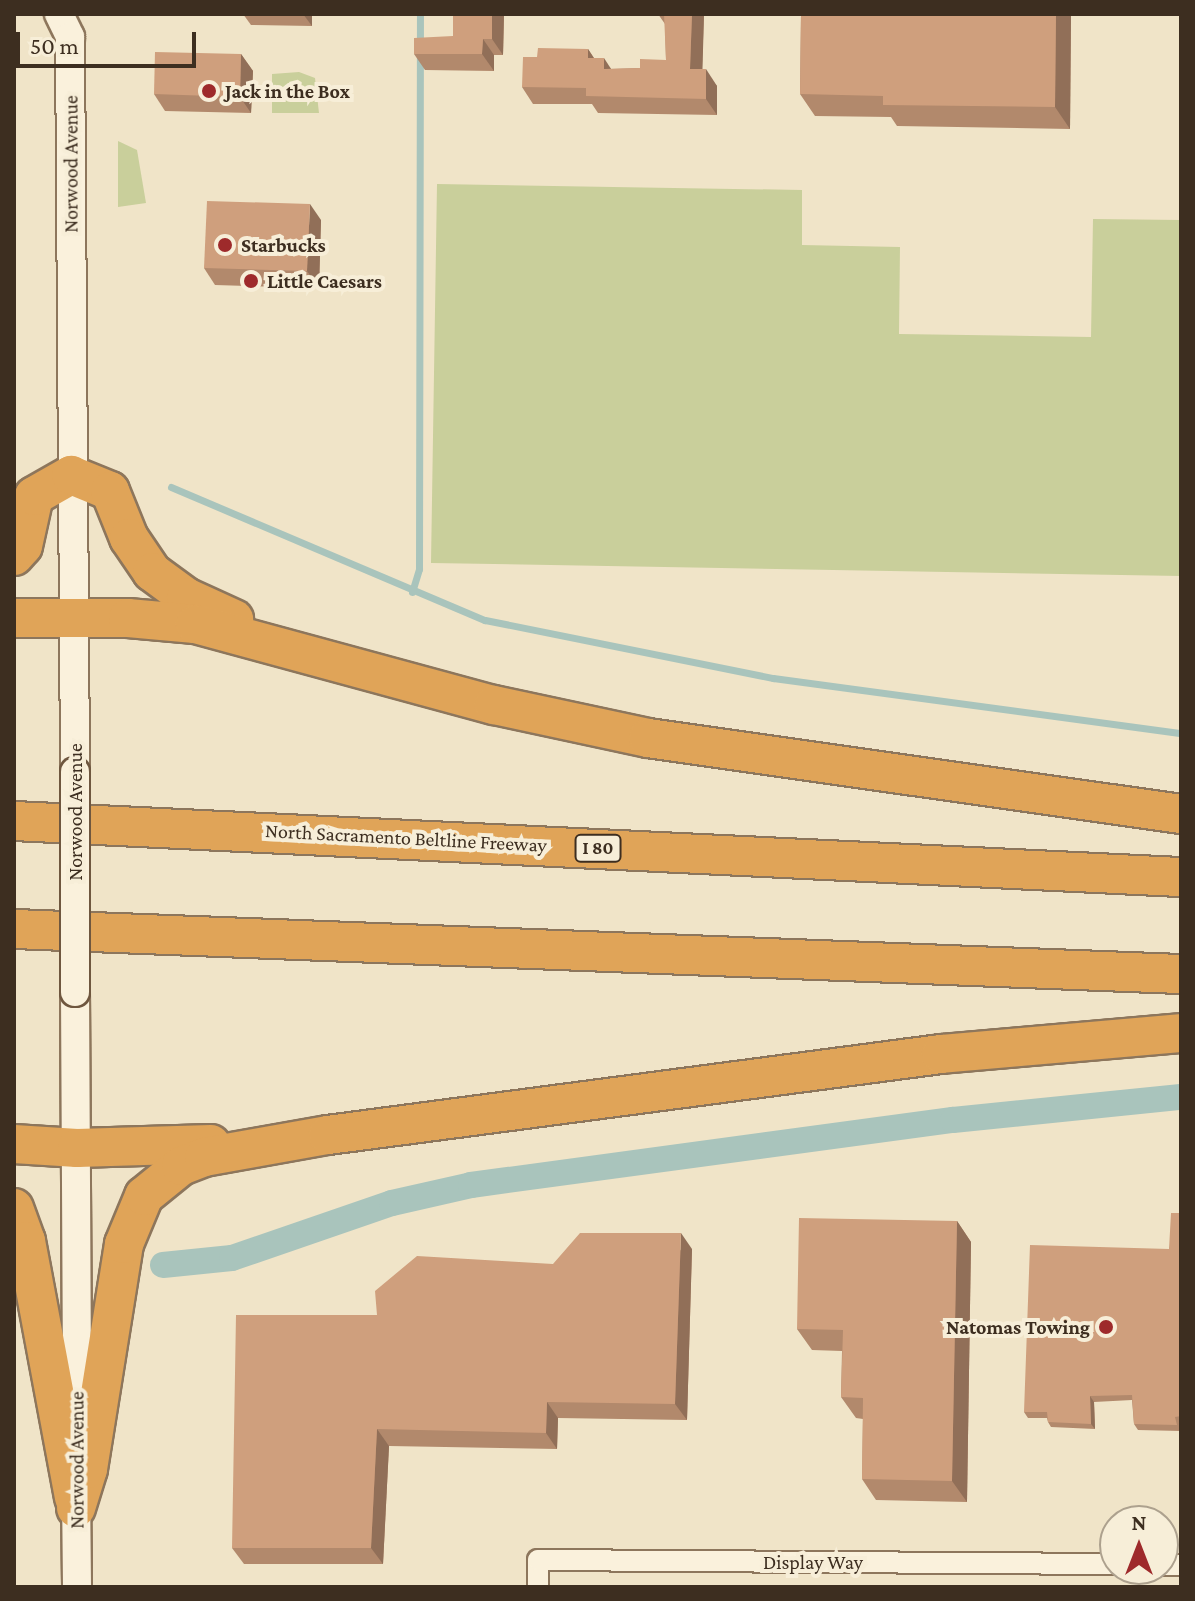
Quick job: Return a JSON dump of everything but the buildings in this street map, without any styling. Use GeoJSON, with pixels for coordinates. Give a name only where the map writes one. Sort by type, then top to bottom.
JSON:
{"type":"FeatureCollection","features":[{"type":"Feature","properties":{"kind":"highway"},"geometry":{"type":"LineString","coordinates":[[14,556],[23,546],[34,496],[71,475],[110,491],[129,538],[152,572],[186,597],[341,665]]}},
{"type":"Feature","properties":{"kind":"highway"},"geometry":{"type":"LineString","coordinates":[[14,618],[73,621],[128,618],[195,624],[341,665],[648,738],[1181,814]]}},
{"type":"Feature","properties":{"kind":"highway","name":"North Sacramento Beltline Freeway"},"geometry":{"type":"LineString","coordinates":[[14,821],[1181,877]]}},
{"type":"Feature","properties":{"kind":"highway"},"geometry":{"type":"LineString","coordinates":[[14,929],[1181,974]]}},
{"type":"Feature","properties":{"kind":"highway"},"geometry":{"type":"LineString","coordinates":[[76,1508],[88,1469],[124,1244],[144,1196],[161,1178],[204,1157],[328,1135],[941,1054],[1181,1033]]}},
{"type":"Feature","properties":{"kind":"highway"},"geometry":{"type":"LineString","coordinates":[[14,1144],[77,1148],[328,1135]]}},
{"type":"Feature","properties":{"kind":"highway"},"geometry":{"type":"LineString","coordinates":[[14,1208],[26,1241],[76,1508]]}},
{"type":"Feature","properties":{"kind":"main road","name":"Norwood Avenue"},"geometry":{"type":"LineString","coordinates":[[71,22],[77,1587]]}},
{"type":"Feature","properties":{"kind":"street","name":"Display Way"},"geometry":{"type":"LineString","coordinates":[[538,1587],[538,1560],[1099,1564]]}},
{"type":"Feature","properties":{"kind":"green space"},"geometry":{"type":"Polygon","coordinates":[[[299,72],[315,78],[319,113],[272,113],[272,74],[299,72]]]}},
{"type":"Feature","properties":{"kind":"green space"},"geometry":{"type":"Polygon","coordinates":[[[118,141],[137,150],[146,203],[118,207],[118,141]]]}},
{"type":"Feature","properties":{"kind":"green space"},"geometry":{"type":"Polygon","coordinates":[[[437,184],[802,190],[802,245],[900,247],[899,334],[1091,337],[1093,219],[1181,220],[1181,576],[431,563],[437,184]]]}},
{"type":"Feature","properties":{"kind":"waterway"},"geometry":{"type":"LineString","coordinates":[[412,592],[419,569],[420,14]]}},
{"type":"Feature","properties":{"kind":"waterway"},"geometry":{"type":"LineString","coordinates":[[171,487],[485,620],[773,678],[1181,733]]}},
{"type":"Feature","properties":{"kind":"waterway"},"geometry":{"type":"LineString","coordinates":[[163,1265],[232,1258],[392,1203],[471,1185],[953,1120],[1181,1097]]}},
{"type":"Feature","properties":{"kind":"place","name":"Jack in the Box"},"geometry":{"type":"Point","coordinates":[209,91]}},
{"type":"Feature","properties":{"kind":"place","name":"Starbucks"},"geometry":{"type":"Point","coordinates":[225,245]}},
{"type":"Feature","properties":{"kind":"place","name":"Little Caesars"},"geometry":{"type":"Point","coordinates":[251,281]}},
{"type":"Feature","properties":{"kind":"place","name":"Natomas Towing"},"geometry":{"type":"Point","coordinates":[1106,1327]}}]}
